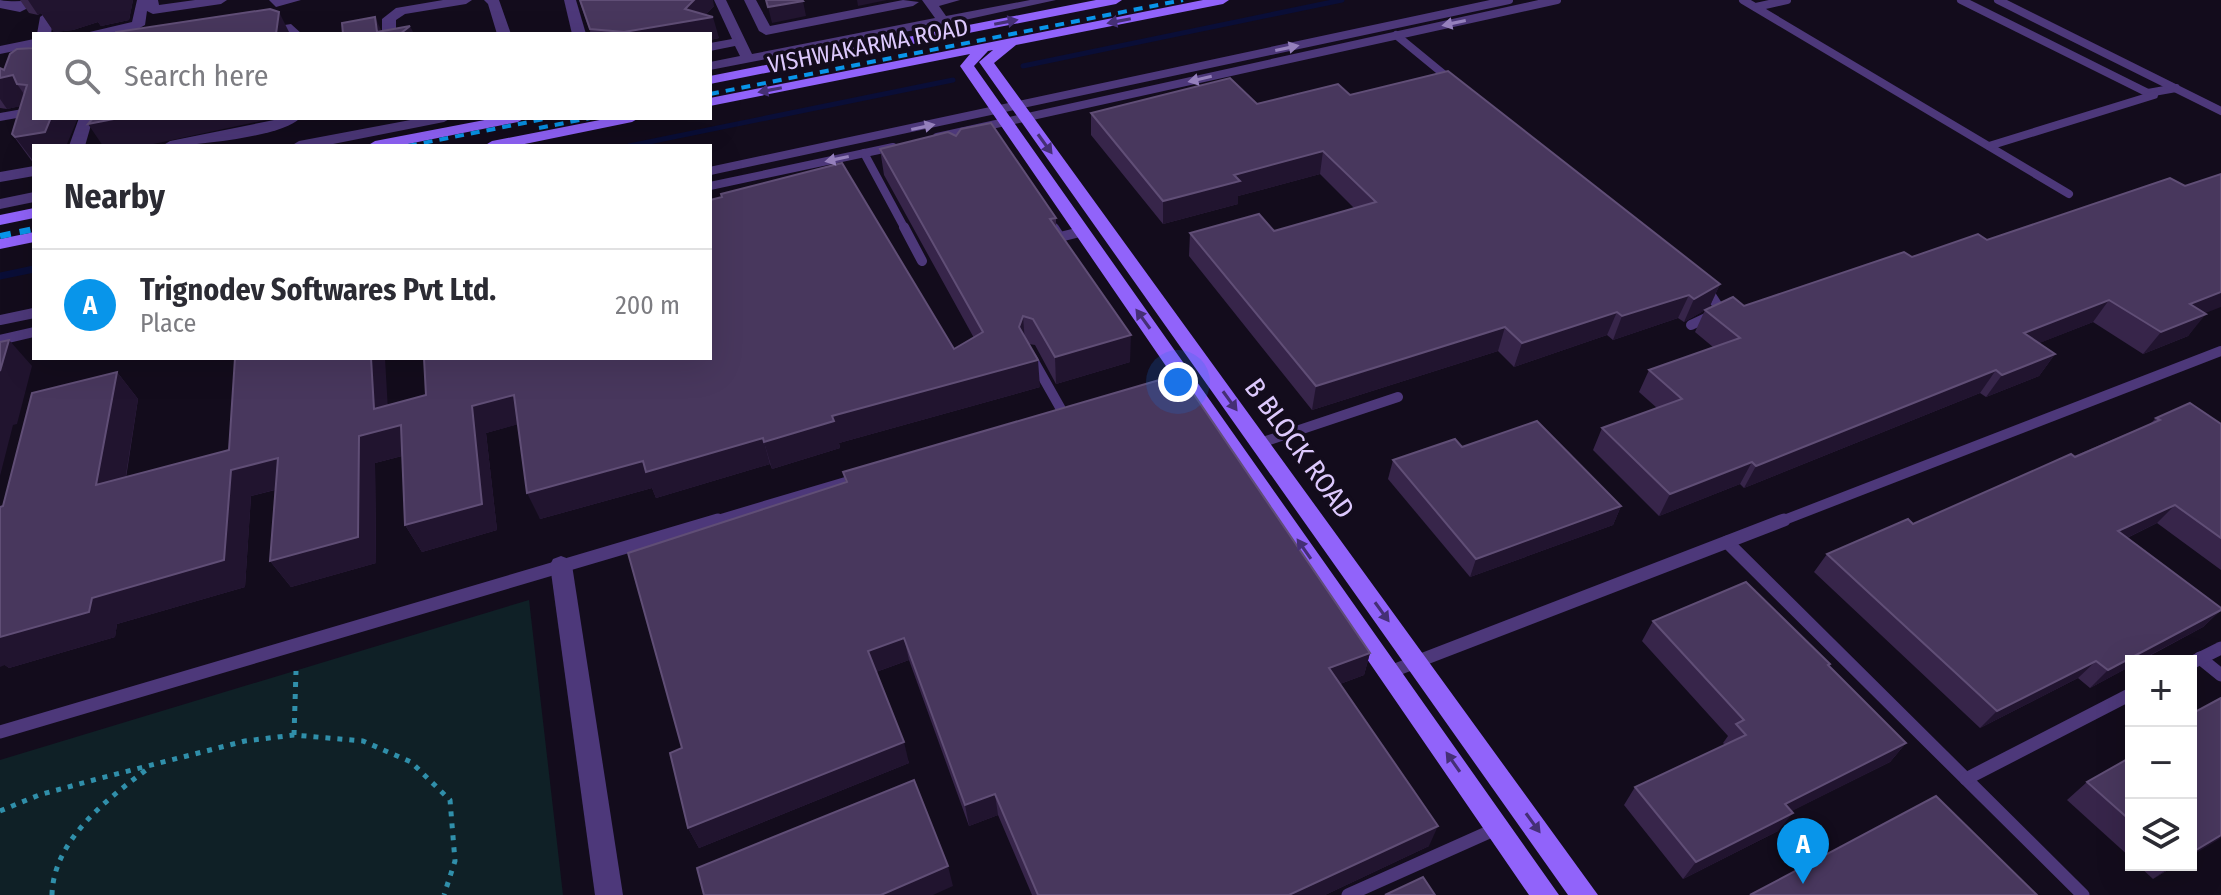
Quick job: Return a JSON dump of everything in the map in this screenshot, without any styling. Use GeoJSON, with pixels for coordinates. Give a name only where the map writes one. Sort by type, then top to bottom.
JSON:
{"type":"FeatureCollection","features":[{"type":"Feature","properties":{"kind":"street"},"geometry":{"type":"LineString","coordinates":[[0,4],[20,8],[38,0]]}},
{"type":"Feature","properties":{"kind":"street"},"geometry":{"type":"LineString","coordinates":[[99,32],[138,25],[143,0]]}},
{"type":"Feature","properties":{"kind":"street"},"geometry":{"type":"LineString","coordinates":[[152,0],[153,10],[221,0]]}},
{"type":"Feature","properties":{"kind":"street"},"geometry":{"type":"LineString","coordinates":[[275,0],[276,3],[295,0]]}},
{"type":"Feature","properties":{"kind":"street"},"geometry":{"type":"LineString","coordinates":[[389,32],[389,19],[401,11],[466,0]]}},
{"type":"Feature","properties":{"kind":"street"},"geometry":{"type":"LineString","coordinates":[[490,0],[494,2],[503,32]]}},
{"type":"Feature","properties":{"kind":"street"},"geometry":{"type":"LineString","coordinates":[[570,0],[578,32]]}},
{"type":"Feature","properties":{"kind":"street"},"geometry":{"type":"LineString","coordinates":[[720,0],[748,59]]}},
{"type":"Feature","properties":{"kind":"street"},"geometry":{"type":"LineString","coordinates":[[750,0],[777,53]]}},
{"type":"Feature","properties":{"kind":"street"},"geometry":{"type":"LineString","coordinates":[[953,33],[929,2],[954,0]]}},
{"type":"Feature","properties":{"kind":"street"},"geometry":{"type":"LineString","coordinates":[[712,66],[1050,0]]}},
{"type":"Feature","properties":{"kind":"street","name":"VISHWAKARMA ROAD"},"geometry":{"type":"LineString","coordinates":[[712,80],[1113,0]]}},
{"type":"Feature","properties":{"kind":"street","name":"VISHWAKARMA ROAD"},"geometry":{"type":"LineString","coordinates":[[712,102],[1223,0]]}},
{"type":"Feature","properties":{"kind":"street"},"geometry":{"type":"LineString","coordinates":[[766,31],[912,1],[927,24]]}},
{"type":"Feature","properties":{"kind":"street"},"geometry":{"type":"LineString","coordinates":[[44,32],[47,17],[56,12]]}},
{"type":"Feature","properties":{"kind":"street"},"geometry":{"type":"LineString","coordinates":[[840,17],[853,38]]}},
{"type":"Feature","properties":{"kind":"street"},"geometry":{"type":"LineString","coordinates":[[266,32],[291,28],[294,32]]}},
{"type":"Feature","properties":{"kind":"street"},"geometry":{"type":"LineString","coordinates":[[712,47],[740,41]]}},
{"type":"Feature","properties":{"kind":"street","name":"B BLOCK ROAD"},"geometry":{"type":"LineString","coordinates":[[1012,42],[986,62],[1012,122],[1080,232],[1181,385],[1390,672],[1545,895]]}},
{"type":"Feature","properties":{"kind":"street"},"geometry":{"type":"LineString","coordinates":[[0,50],[32,43]]}},
{"type":"Feature","properties":{"kind":"street"},"geometry":{"type":"LineString","coordinates":[[983,48],[967,66],[1012,122]]}},
{"type":"Feature","properties":{"kind":"street"},"geometry":{"type":"LineString","coordinates":[[0,117],[32,111]]}},
{"type":"Feature","properties":{"kind":"street"},"geometry":{"type":"LineString","coordinates":[[78,144],[85,120]]}},
{"type":"Feature","properties":{"kind":"street"},"geometry":{"type":"LineString","coordinates":[[198,143],[285,124],[290,120]]}},
{"type":"Feature","properties":{"kind":"street"},"geometry":{"type":"LineString","coordinates":[[309,144],[423,120]]}},
{"type":"Feature","properties":{"kind":"street"},"geometry":{"type":"LineString","coordinates":[[385,144],[508,120]]}},
{"type":"Feature","properties":{"kind":"street"},"geometry":{"type":"LineString","coordinates":[[502,144],[622,120]]}},
{"type":"Feature","properties":{"kind":"street","name":"B BLOCK ROAD"},"geometry":{"type":"LineString","coordinates":[[1012,122],[1260,443],[1584,895]]}},
{"type":"Feature","properties":{"kind":"street"},"geometry":{"type":"LineString","coordinates":[[0,177],[32,171]]}},
{"type":"Feature","properties":{"kind":"street"},"geometry":{"type":"LineString","coordinates":[[0,204],[32,197]]}},
{"type":"Feature","properties":{"kind":"street"},"geometry":{"type":"LineString","coordinates":[[0,220],[32,213]]}},
{"type":"Feature","properties":{"kind":"street"},"geometry":{"type":"LineString","coordinates":[[0,244],[32,237]]}},
{"type":"Feature","properties":{"kind":"street"},"geometry":{"type":"LineString","coordinates":[[561,565],[609,895]]}},
{"type":"Feature","properties":{"kind":"lane"},"geometry":{"type":"LineString","coordinates":[[712,171],[1012,122],[1509,0]]}},
{"type":"Feature","properties":{"kind":"lane"},"geometry":{"type":"LineString","coordinates":[[931,139],[1557,0]]}},
{"type":"Feature","properties":{"kind":"lane"},"geometry":{"type":"LineString","coordinates":[[1743,0],[2069,194]]}},
{"type":"Feature","properties":{"kind":"lane"},"geometry":{"type":"LineString","coordinates":[[1756,7],[1787,0]]}},
{"type":"Feature","properties":{"kind":"lane"},"geometry":{"type":"LineString","coordinates":[[1961,0],[2154,94]]}},
{"type":"Feature","properties":{"kind":"lane"},"geometry":{"type":"LineString","coordinates":[[1998,0],[2221,111]]}},
{"type":"Feature","properties":{"kind":"lane"},"geometry":{"type":"LineString","coordinates":[[2015,0],[2221,102]]}},
{"type":"Feature","properties":{"kind":"lane"},"geometry":{"type":"LineString","coordinates":[[1396,35],[1458,86]]}},
{"type":"Feature","properties":{"kind":"lane"},"geometry":{"type":"LineString","coordinates":[[1989,146],[2176,88]]}},
{"type":"Feature","properties":{"kind":"lane"},"geometry":{"type":"LineString","coordinates":[[944,136],[951,145]]}},
{"type":"Feature","properties":{"kind":"lane"},"geometry":{"type":"LineString","coordinates":[[712,186],[904,144]]}},
{"type":"Feature","properties":{"kind":"lane"},"geometry":{"type":"LineString","coordinates":[[864,153],[922,261]]}},
{"type":"Feature","properties":{"kind":"lane"},"geometry":{"type":"LineString","coordinates":[[873,170],[888,166]]}},
{"type":"Feature","properties":{"kind":"lane"},"geometry":{"type":"LineString","coordinates":[[1044,213],[1060,237],[1080,232]]}},
{"type":"Feature","properties":{"kind":"lane"},"geometry":{"type":"LineString","coordinates":[[1691,325],[1721,311],[1704,284],[1692,274]]}},
{"type":"Feature","properties":{"kind":"lane"},"geometry":{"type":"LineString","coordinates":[[0,320],[32,313]]}},
{"type":"Feature","properties":{"kind":"lane"},"geometry":{"type":"LineString","coordinates":[[0,340],[32,332]]}},
{"type":"Feature","properties":{"kind":"lane"},"geometry":{"type":"LineString","coordinates":[[1028,350],[1066,418]]}},
{"type":"Feature","properties":{"kind":"lane"},"geometry":{"type":"LineString","coordinates":[[1390,672],[2221,351]]}},
{"type":"Feature","properties":{"kind":"lane"},"geometry":{"type":"LineString","coordinates":[[1260,443],[1398,397]]}},
{"type":"Feature","properties":{"kind":"lane"},"geometry":{"type":"LineString","coordinates":[[1051,422],[1081,414]]}},
{"type":"Feature","properties":{"kind":"lane"},"geometry":{"type":"LineString","coordinates":[[0,732],[867,476]]}},
{"type":"Feature","properties":{"kind":"lane"},"geometry":{"type":"LineString","coordinates":[[1727,542],[2083,895]]}},
{"type":"Feature","properties":{"kind":"lane"},"geometry":{"type":"LineString","coordinates":[[2197,660],[2221,648]]}},
{"type":"Feature","properties":{"kind":"lane"},"geometry":{"type":"LineString","coordinates":[[2197,662],[2221,675]]}},
{"type":"Feature","properties":{"kind":"lane"},"geometry":{"type":"LineString","coordinates":[[1966,779],[2125,697]]}},
{"type":"Feature","properties":{"kind":"lane"},"geometry":{"type":"LineString","coordinates":[[1348,895],[1499,828]]}},
{"type":"Feature","properties":{"kind":"path"},"geometry":{"type":"LineString","coordinates":[[294,735],[296,671]]}},
{"type":"Feature","properties":{"kind":"path"},"geometry":{"type":"LineString","coordinates":[[0,811],[39,795],[245,741],[294,735],[363,741],[411,762],[450,800],[455,861],[444,895]]}},
{"type":"Feature","properties":{"kind":"path"},"geometry":{"type":"LineString","coordinates":[[52,895],[50,888],[62,855],[80,831],[102,805],[153,765]]}},
{"type":"Feature","properties":{"kind":"shaded area"},"geometry":{"type":"Polygon","coordinates":[[[529,600],[563,895],[0,895],[0,760],[529,600]]]}},
{"type":"Feature","properties":{"kind":"building"},"geometry":{"type":"Polygon","coordinates":[[[580,0],[694,0],[685,9],[713,17],[624,32],[590,29],[580,0]]]}},
{"type":"Feature","properties":{"kind":"building"},"geometry":{"type":"Polygon","coordinates":[[[766,0],[802,0],[803,1],[768,7],[766,0]]]}},
{"type":"Feature","properties":{"kind":"building"},"geometry":{"type":"Polygon","coordinates":[[[270,9],[279,12],[276,32],[116,32],[270,9]]]}},
{"type":"Feature","properties":{"kind":"building"},"geometry":{"type":"Polygon","coordinates":[[[375,17],[377,32],[343,32],[342,23],[375,17]]]}},
{"type":"Feature","properties":{"kind":"building"},"geometry":{"type":"Polygon","coordinates":[[[410,26],[402,32],[377,32],[410,26]]]}},
{"type":"Feature","properties":{"kind":"building"},"geometry":{"type":"Polygon","coordinates":[[[32,48],[32,120],[50,120],[45,132],[15,137],[12,134],[27,85],[17,84],[13,75],[0,78],[0,68],[4,70],[10,54],[17,49],[32,48]]]}},
{"type":"Feature","properties":{"kind":"building"},"geometry":{"type":"Polygon","coordinates":[[[1448,71],[1720,284],[1694,299],[1689,295],[1622,316],[1617,312],[1522,343],[1505,327],[1316,386],[1190,233],[1259,214],[1274,231],[1376,202],[1323,151],[1234,175],[1240,181],[1163,201],[1091,113],[1230,78],[1257,104],[1338,84],[1350,95],[1448,71]]]}},
{"type":"Feature","properties":{"kind":"building"},"geometry":{"type":"Polygon","coordinates":[[[991,123],[1056,218],[1050,219],[1131,335],[1055,357],[1033,319],[1023,316],[1019,327],[1038,360],[832,416],[834,421],[764,442],[763,438],[646,472],[643,461],[527,493],[514,395],[472,406],[482,504],[405,525],[401,425],[359,436],[358,537],[270,561],[278,458],[231,470],[224,560],[92,598],[89,612],[0,637],[0,507],[3,506],[32,393],[117,372],[96,485],[229,450],[235,360],[371,360],[374,409],[426,395],[424,360],[712,360],[712,200],[722,197],[721,194],[842,163],[954,349],[983,332],[880,149],[948,132],[956,136],[961,129],[991,123]]]}},
{"type":"Feature","properties":{"kind":"building"},"geometry":{"type":"Polygon","coordinates":[[[2221,174],[2221,292],[2190,304],[2206,314],[2161,332],[2109,300],[2024,333],[2055,354],[2002,375],[1996,370],[1756,466],[1752,462],[1670,494],[1602,428],[1682,399],[1649,370],[1740,338],[1705,310],[1733,297],[1744,306],[1904,252],[1912,257],[1978,234],[1987,240],[2170,178],[2185,186],[2221,174]]]}},
{"type":"Feature","properties":{"kind":"building"},"geometry":{"type":"Polygon","coordinates":[[[9,340],[0,371],[0,342],[9,340]]]}},
{"type":"Feature","properties":{"kind":"building"},"geometry":{"type":"Polygon","coordinates":[[[1180,374],[1370,653],[1329,668],[1438,826],[1289,895],[1038,895],[995,794],[965,805],[904,638],[868,651],[904,742],[688,828],[670,753],[682,748],[628,553],[847,482],[843,472],[1180,374]]]}},
{"type":"Feature","properties":{"kind":"building"},"geometry":{"type":"Polygon","coordinates":[[[2190,403],[2221,424],[2221,538],[2175,505],[2118,531],[2221,610],[2136,655],[2125,655],[2125,661],[2108,670],[2096,661],[1997,711],[1827,554],[1908,519],[1913,524],[2071,454],[2075,457],[2160,420],[2156,418],[2190,403]]]}},
{"type":"Feature","properties":{"kind":"building"},"geometry":{"type":"Polygon","coordinates":[[[1537,421],[1621,506],[1476,559],[1393,460],[1455,439],[1462,447],[1537,421]]]}},
{"type":"Feature","properties":{"kind":"building"},"geometry":{"type":"Polygon","coordinates":[[[1746,582],[1906,743],[1785,804],[1793,813],[1696,862],[1635,787],[1746,735],[1736,724],[1744,720],[1653,621],[1746,582]]]}},
{"type":"Feature","properties":{"kind":"building"},"geometry":{"type":"Polygon","coordinates":[[[2221,698],[2221,835],[2197,849],[2197,727],[2197,711],[2221,698]]]}},
{"type":"Feature","properties":{"kind":"building"},"geometry":{"type":"Polygon","coordinates":[[[2125,760],[2125,816],[2087,782],[2125,760]]]}},
{"type":"Feature","properties":{"kind":"building"},"geometry":{"type":"Polygon","coordinates":[[[914,780],[948,866],[881,895],[704,895],[697,868],[914,780]]]}},
{"type":"Feature","properties":{"kind":"building"},"geometry":{"type":"Polygon","coordinates":[[[1936,796],[2037,895],[1750,895],[1936,796]]]}},
{"type":"Feature","properties":{"kind":"building"},"geometry":{"type":"Polygon","coordinates":[[[1423,877],[1435,895],[1385,895],[1423,877]]]}},
{"type":"Feature","properties":{"kind":"waterway"},"geometry":{"type":"LineString","coordinates":[[1023,66],[1342,0]]}},
{"type":"Feature","properties":{"kind":"waterway"},"geometry":{"type":"LineString","coordinates":[[639,144],[953,80]]}},
{"type":"Feature","properties":{"kind":"waterway"},"geometry":{"type":"LineString","coordinates":[[0,276],[32,269]]}},
{"type":"Feature","properties":{"kind":"railway"},"geometry":{"type":"LineString","coordinates":[[712,94],[1183,0]]}},
{"type":"Feature","properties":{"kind":"railway"},"geometry":{"type":"LineString","coordinates":[[418,144],[539,120]]}},
{"type":"Feature","properties":{"kind":"railway"},"geometry":{"type":"LineString","coordinates":[[539,128],[580,120]]}},
{"type":"Feature","properties":{"kind":"railway"},"geometry":{"type":"LineString","coordinates":[[0,236],[32,229]]}},
{"type":"Feature","properties":{"kind":"place","name":"Trignodev Softwares Pvt Ltd."},"geometry":{"type":"Point","coordinates":[1803,884]}}]}
